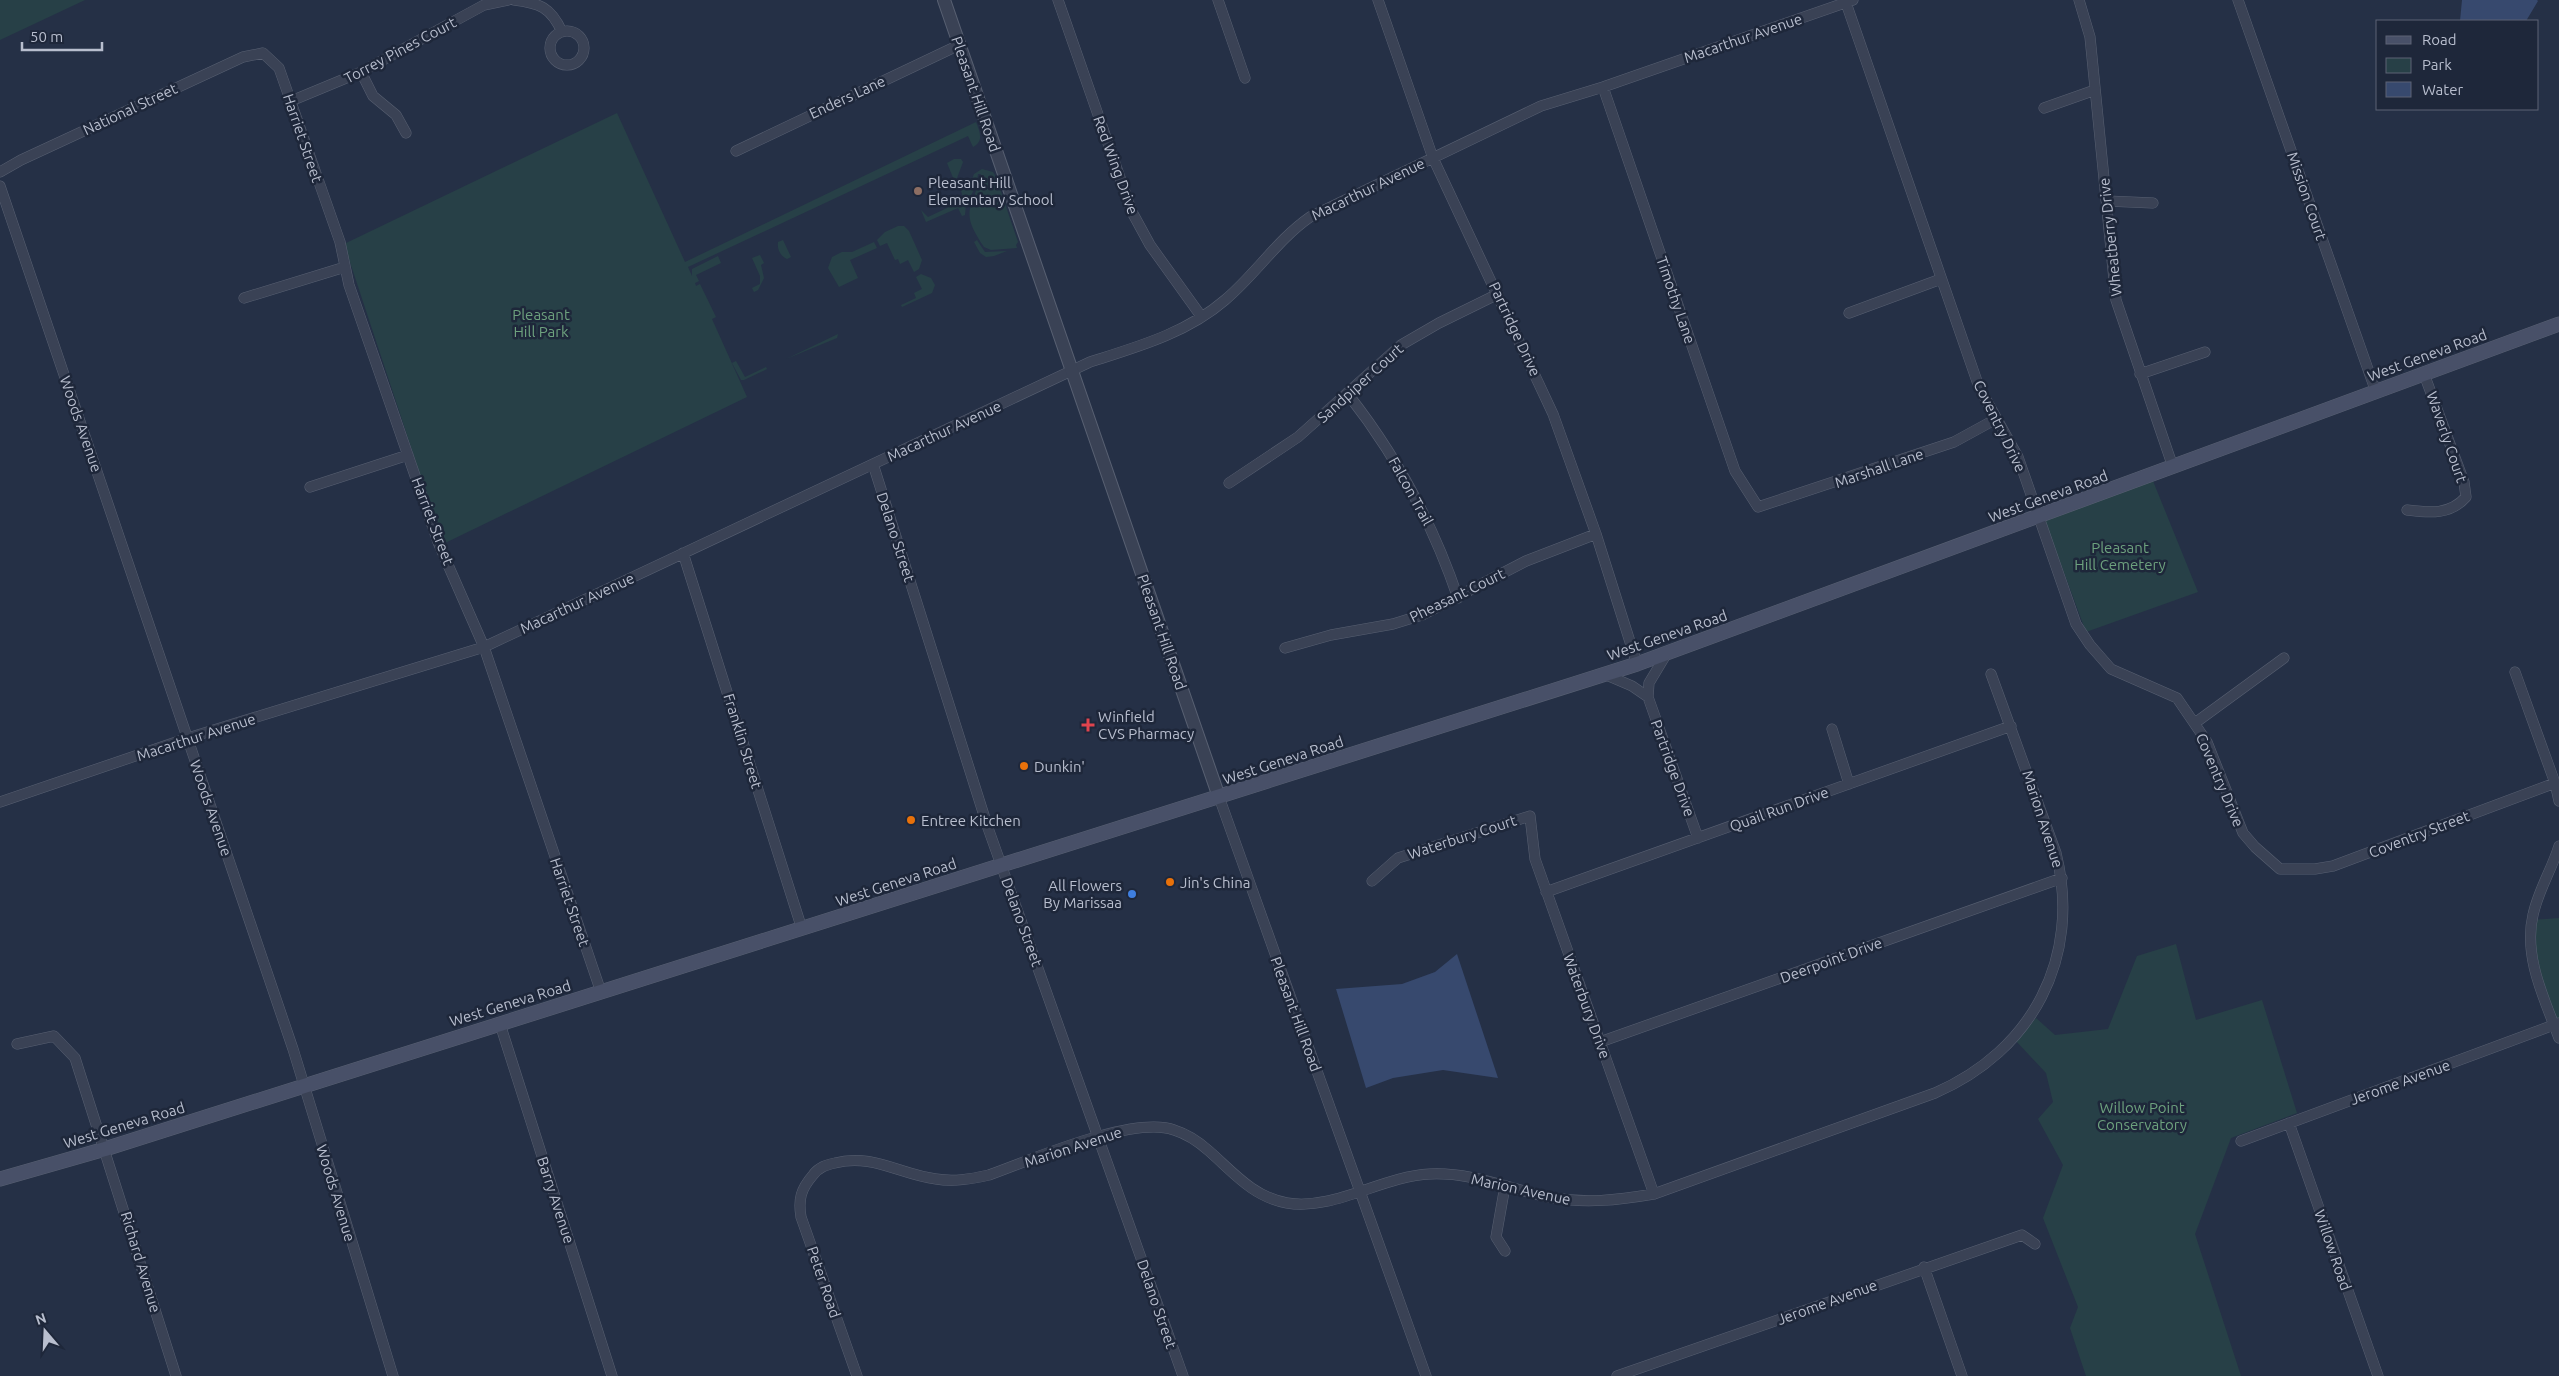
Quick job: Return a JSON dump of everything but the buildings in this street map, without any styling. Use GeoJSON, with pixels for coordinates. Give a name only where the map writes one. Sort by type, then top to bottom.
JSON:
{"type":"FeatureCollection","features":[{"type":"Feature","properties":{"kind":"main road","name":"West Geneva Road"},"geometry":{"type":"LineString","coordinates":[[0,1179],[105,1149],[1637,664],[2040,517],[2559,324]]}},
{"type":"Feature","properties":{"kind":"street","name":"Torrey Pines Court"},"geometry":{"type":"LineString","coordinates":[[291,101],[361,72],[484,5],[508,0]]}},
{"type":"Feature","properties":{"kind":"street"},"geometry":{"type":"LineString","coordinates":[[514,0],[535,2],[551,14],[562,32]]}},
{"type":"Feature","properties":{"kind":"street","name":"Pleasant Hill Road"},"geometry":{"type":"LineString","coordinates":[[944,0],[1219,797],[1426,1376]]}},
{"type":"Feature","properties":{"kind":"street","name":"Red Wing Drive"},"geometry":{"type":"LineString","coordinates":[[1058,0],[1132,212],[1150,245],[1201,316]]}},
{"type":"Feature","properties":{"kind":"street"},"geometry":{"type":"LineString","coordinates":[[1218,0],[1245,78]]}},
{"type":"Feature","properties":{"kind":"street","name":"Partridge Drive"},"geometry":{"type":"LineString","coordinates":[[1378,0],[1432,158],[1498,294],[1553,414],[1596,534],[1637,664]]}},
{"type":"Feature","properties":{"kind":"street","name":"Wheatberry Drive"},"geometry":{"type":"LineString","coordinates":[[2080,0],[2090,37],[2116,300],[2173,467]]}},
{"type":"Feature","properties":{"kind":"street","name":"Mission Court"},"geometry":{"type":"LineString","coordinates":[[2238,0],[2376,392]]}},
{"type":"Feature","properties":{"kind":"street","name":"Macarthur Avenue"},"geometry":{"type":"LineString","coordinates":[[0,802],[188,738],[484,647],[1090,362],[1163,337],[1223,302],[1281,240],[1322,210],[1541,106],[1603,87],[1848,1]]}},
{"type":"Feature","properties":{"kind":"street","name":"Coventry Drive"},"geometry":{"type":"LineString","coordinates":[[1848,1],[1979,387],[2018,457],[2076,624],[2090,645],[2111,669],[2177,698],[2196,723],[2207,742],[2243,833],[2255,847],[2280,869]]}},
{"type":"Feature","properties":{"kind":"street","name":"Enders Lane"},"geometry":{"type":"LineString","coordinates":[[736,150],[959,45]]}},
{"type":"Feature","properties":{"kind":"street","name":"Harriet Street"},"geometry":{"type":"LineString","coordinates":[[263,53],[279,68],[291,101],[340,242],[349,285],[438,542],[484,647],[601,992]]}},
{"type":"Feature","properties":{"kind":"street","name":"National Street"},"geometry":{"type":"LineString","coordinates":[[0,172],[21,160],[243,57],[263,53]]}},
{"type":"Feature","properties":{"kind":"street"},"geometry":{"type":"LineString","coordinates":[[361,72],[373,96],[396,115],[406,133]]}},
{"type":"Feature","properties":{"kind":"street","name":"Timothy Lane"},"geometry":{"type":"LineString","coordinates":[[1603,87],[1734,471],[1758,507]]}},
{"type":"Feature","properties":{"kind":"street"},"geometry":{"type":"LineString","coordinates":[[2044,108],[2095,90]]}},
{"type":"Feature","properties":{"kind":"street","name":"Woods Avenue"},"geometry":{"type":"LineString","coordinates":[[0,186],[294,1049],[393,1376]]}},
{"type":"Feature","properties":{"kind":"street"},"geometry":{"type":"LineString","coordinates":[[2107,201],[2153,203]]}},
{"type":"Feature","properties":{"kind":"street"},"geometry":{"type":"LineString","coordinates":[[244,298],[345,267]]}},
{"type":"Feature","properties":{"kind":"street"},"geometry":{"type":"LineString","coordinates":[[1849,313],[1942,278]]}},
{"type":"Feature","properties":{"kind":"street","name":"Sandpiper Court"},"geometry":{"type":"LineString","coordinates":[[1229,484],[1298,437],[1376,365],[1401,345],[1439,323],[1498,294]]}},
{"type":"Feature","properties":{"kind":"street"},"geometry":{"type":"LineString","coordinates":[[2140,374],[2205,352]]}},
{"type":"Feature","properties":{"kind":"street","name":"Waverly Court"},"geometry":{"type":"LineString","coordinates":[[2407,510],[2433,513],[2457,506],[2466,497],[2464,482],[2424,374]]}},
{"type":"Feature","properties":{"kind":"street","name":"Falcon Trail"},"geometry":{"type":"LineString","coordinates":[[1347,393],[1386,446],[1431,526],[1444,556],[1458,598]]}},
{"type":"Feature","properties":{"kind":"street","name":"Marshall Lane"},"geometry":{"type":"LineString","coordinates":[[1758,507],[1954,442],[1996,419]]}},
{"type":"Feature","properties":{"kind":"street"},"geometry":{"type":"LineString","coordinates":[[310,487],[408,455]]}},
{"type":"Feature","properties":{"kind":"street","name":"Delano Street"},"geometry":{"type":"LineString","coordinates":[[873,464],[1002,865],[1183,1376]]}},
{"type":"Feature","properties":{"kind":"street","name":"Pheasant Court"},"geometry":{"type":"LineString","coordinates":[[1285,648],[1331,636],[1393,624],[1422,615],[1458,598],[1526,561],[1596,534]]}},
{"type":"Feature","properties":{"kind":"street","name":"Franklin Street"},"geometry":{"type":"LineString","coordinates":[[683,553],[802,929]]}},
{"type":"Feature","properties":{"kind":"street"},"geometry":{"type":"LineString","coordinates":[[1648,698],[1649,683],[1667,653]]}},
{"type":"Feature","properties":{"kind":"street"},"geometry":{"type":"LineString","coordinates":[[2196,723],[2284,658]]}},
{"type":"Feature","properties":{"kind":"street"},"geometry":{"type":"LineString","coordinates":[[2516,672],[2555,783],[2559,801]]}},
{"type":"Feature","properties":{"kind":"street"},"geometry":{"type":"LineString","coordinates":[[1604,674],[1632,686],[1648,698]]}},
{"type":"Feature","properties":{"kind":"street","name":"Marion Avenue"},"geometry":{"type":"LineString","coordinates":[[802,1188],[817,1170],[825,1166],[857,1160],[879,1162],[934,1179],[969,1180],[989,1175],[1118,1130],[1146,1128],[1172,1129],[1193,1138],[1243,1183],[1264,1196],[1288,1203],[1323,1201],[1360,1192],[1393,1180],[1430,1174],[1475,1178],[1548,1197],[1575,1201],[1606,1201],[1654,1194],[1935,1093],[1981,1068],[2011,1042],[2043,996],[2057,957],[2061,936],[2062,878],[2056,853],[1991,674]]}},
{"type":"Feature","properties":{"kind":"street","name":"Partridge Drive"},"geometry":{"type":"LineString","coordinates":[[1648,698],[1698,838]]}},
{"type":"Feature","properties":{"kind":"street","name":"Quail Run Drive"},"geometry":{"type":"LineString","coordinates":[[1546,892],[2011,726]]}},
{"type":"Feature","properties":{"kind":"street"},"geometry":{"type":"LineString","coordinates":[[1832,729],[1849,784]]}},
{"type":"Feature","properties":{"kind":"street","name":"Coventry Street"},"geometry":{"type":"LineString","coordinates":[[2280,869],[2315,869],[2333,866],[2555,783]]}},
{"type":"Feature","properties":{"kind":"street","name":"Waterbury Court"},"geometry":{"type":"LineString","coordinates":[[1372,881],[1398,858],[1530,816]]}},
{"type":"Feature","properties":{"kind":"street","name":"Waterbury Drive"},"geometry":{"type":"LineString","coordinates":[[1530,816],[1535,859],[1654,1194]]}},
{"type":"Feature","properties":{"kind":"street"},"geometry":{"type":"LineString","coordinates":[[2559,846],[2536,903],[2530,938],[2535,970],[2557,1024],[2559,1038]]}},
{"type":"Feature","properties":{"kind":"street","name":"Deerpoint Drive"},"geometry":{"type":"LineString","coordinates":[[1600,1042],[2062,878]]}},
{"type":"Feature","properties":{"kind":"street","name":"Barry Avenue"},"geometry":{"type":"LineString","coordinates":[[500,1024],[612,1376]]}},
{"type":"Feature","properties":{"kind":"street","name":"Jerome Avenue"},"geometry":{"type":"LineString","coordinates":[[2241,1141],[2557,1024]]}},
{"type":"Feature","properties":{"kind":"street","name":"Richard Avenue"},"geometry":{"type":"LineString","coordinates":[[17,1044],[54,1036],[75,1058],[176,1376]]}},
{"type":"Feature","properties":{"kind":"street","name":"Willow Road"},"geometry":{"type":"LineString","coordinates":[[2289,1123],[2378,1376]]}},
{"type":"Feature","properties":{"kind":"street"},"geometry":{"type":"LineString","coordinates":[[1505,1186],[1496,1237],[1505,1252]]}},
{"type":"Feature","properties":{"kind":"street","name":"Peter Road"},"geometry":{"type":"LineString","coordinates":[[802,1188],[799,1203],[801,1217],[857,1376]]}},
{"type":"Feature","properties":{"kind":"street","name":"Jerome Avenue"},"geometry":{"type":"LineString","coordinates":[[1617,1376],[1924,1267],[2022,1235],[2035,1244]]}},
{"type":"Feature","properties":{"kind":"street"},"geometry":{"type":"LineString","coordinates":[[1924,1267],[1962,1376]]}},
{"type":"Feature","properties":{"kind":"green space"},"geometry":{"type":"Polygon","coordinates":[[[0,0],[85,0],[0,40],[0,0]]]}},
{"type":"Feature","properties":{"kind":"green space","name":"Pleasant Hill Park"},"geometry":{"type":"Polygon","coordinates":[[[617,113],[685,262],[976,122],[980,139],[973,147],[968,136],[688,267],[692,276],[692,269],[718,256],[721,263],[696,275],[699,281],[695,283],[696,286],[700,284],[716,317],[712,319],[747,397],[443,544],[344,244],[617,113]]]}},
{"type":"Feature","properties":{"kind":"green space"},"geometry":{"type":"Polygon","coordinates":[[[954,159],[961,159],[963,162],[957,178],[954,180],[947,163],[954,159]]]}},
{"type":"Feature","properties":{"kind":"green space"},"geometry":{"type":"Polygon","coordinates":[[[982,169],[993,172],[996,177],[1018,242],[1017,248],[991,250],[984,247],[976,235],[970,217],[970,210],[981,174],[978,174],[976,186],[966,205],[965,215],[962,216],[958,208],[926,222],[921,210],[928,217],[964,200],[961,191],[971,182],[974,174],[982,169]]]}},
{"type":"Feature","properties":{"kind":"green space"},"geometry":{"type":"Polygon","coordinates":[[[898,226],[904,226],[909,231],[922,260],[919,269],[914,272],[908,260],[900,264],[898,259],[895,260],[887,243],[880,246],[877,240],[885,232],[898,226]]]}},
{"type":"Feature","properties":{"kind":"green space"},"geometry":{"type":"Polygon","coordinates":[[[783,240],[791,257],[787,259],[779,252],[778,242],[783,240]]]}},
{"type":"Feature","properties":{"kind":"green space"},"geometry":{"type":"Polygon","coordinates":[[[977,240],[985,252],[1007,251],[986,257],[980,253],[974,242],[977,240]]]}},
{"type":"Feature","properties":{"kind":"green space"},"geometry":{"type":"Polygon","coordinates":[[[874,242],[877,248],[850,260],[858,278],[839,287],[828,268],[832,257],[842,252],[852,252],[874,242]]]}},
{"type":"Feature","properties":{"kind":"green space"},"geometry":{"type":"Polygon","coordinates":[[[760,255],[764,263],[761,265],[764,278],[758,290],[754,292],[752,288],[760,284],[760,276],[752,258],[760,255]]]}},
{"type":"Feature","properties":{"kind":"green space"},"geometry":{"type":"Polygon","coordinates":[[[921,274],[931,278],[935,285],[932,293],[902,307],[901,305],[916,298],[914,293],[922,289],[916,277],[921,274]]]}},
{"type":"Feature","properties":{"kind":"green space"},"geometry":{"type":"Polygon","coordinates":[[[838,334],[837,338],[786,359],[838,334]]]}},
{"type":"Feature","properties":{"kind":"green space"},"geometry":{"type":"Polygon","coordinates":[[[736,361],[745,377],[766,367],[767,369],[741,380],[732,363],[736,361]]]}},
{"type":"Feature","properties":{"kind":"green space","name":"Pleasant Hill Cemetery"},"geometry":{"type":"Polygon","coordinates":[[[2153,481],[2198,592],[2086,632],[2045,521],[2153,481]]]}},
{"type":"Feature","properties":{"kind":"green space"},"geometry":{"type":"Polygon","coordinates":[[[2559,918],[2559,1021],[2555,1022],[2537,970],[2532,920],[2559,918]]]}},
{"type":"Feature","properties":{"kind":"green space","name":"Willow Point Conservatory"},"geometry":{"type":"Polygon","coordinates":[[[2176,944],[2196,1020],[2262,1000],[2297,1113],[2231,1138],[2195,1234],[2241,1376],[2086,1376],[2070,1328],[2078,1307],[2043,1218],[2063,1165],[2038,1119],[2053,1102],[2046,1073],[2016,1041],[2036,1018],[2055,1035],[2108,1029],[2137,956],[2176,944]]]}},
{"type":"Feature","properties":{"kind":"water"},"geometry":{"type":"Polygon","coordinates":[[[2462,0],[2538,1],[2527,20],[2460,20],[2462,0]]]}},
{"type":"Feature","properties":{"kind":"water"},"geometry":{"type":"Polygon","coordinates":[[[1457,954],[1498,1078],[1443,1070],[1393,1078],[1366,1088],[1336,989],[1402,984],[1435,972],[1457,954]]]}},
{"type":"Feature","properties":{"kind":"place","name":"Pleasant Hill Elementary School"},"geometry":{"type":"Point","coordinates":[918,191]}},
{"type":"Feature","properties":{"kind":"place","name":"Winfield CVS Pharmacy"},"geometry":{"type":"Point","coordinates":[1088,725]}},
{"type":"Feature","properties":{"kind":"place","name":"Dunkin'"},"geometry":{"type":"Point","coordinates":[1024,766]}},
{"type":"Feature","properties":{"kind":"place","name":"Entree Kitchen"},"geometry":{"type":"Point","coordinates":[911,820]}},
{"type":"Feature","properties":{"kind":"place","name":"Jin's China"},"geometry":{"type":"Point","coordinates":[1170,882]}},
{"type":"Feature","properties":{"kind":"place","name":"All Flowers By Marissaa"},"geometry":{"type":"Point","coordinates":[1132,894]}}]}
